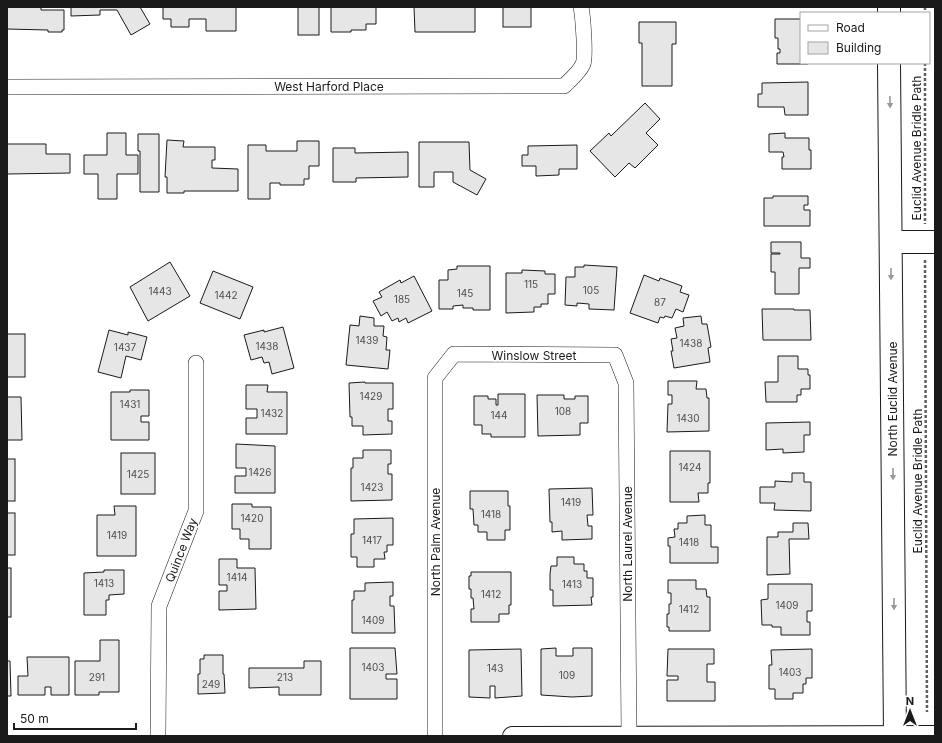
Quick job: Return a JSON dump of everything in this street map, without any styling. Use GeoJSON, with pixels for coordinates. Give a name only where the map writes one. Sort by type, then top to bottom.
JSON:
{"type":"FeatureCollection","features":[{"type":"Feature","properties":{"kind":"main road","name":"North Euclid Avenue"},"geometry":{"type":"LineString","coordinates":[[889,64],[895,735]]}},
{"type":"Feature","properties":{"kind":"main road"},"geometry":{"type":"LineString","coordinates":[[891,242],[929,241]]}},
{"type":"Feature","properties":{"kind":"street","name":"West Harford Place"},"geometry":{"type":"LineString","coordinates":[[7,87],[564,86],[577,73],[584,63],[581,7]]}},
{"type":"Feature","properties":{"kind":"street","name":"Winslow Street"},"geometry":{"type":"LineString","coordinates":[[454,354],[615,355]]}},
{"type":"Feature","properties":{"kind":"street","name":"North Palm Avenue"},"geometry":{"type":"LineString","coordinates":[[435,736],[435,378],[454,354]]}},
{"type":"Feature","properties":{"kind":"street","name":"North Laurel Avenue"},"geometry":{"type":"LineString","coordinates":[[615,355],[626,382],[629,735]]}},
{"type":"Feature","properties":{"kind":"street","name":"Quince Way"},"geometry":{"type":"LineString","coordinates":[[158,736],[159,606],[196,511],[196,363]]}},
{"type":"Feature","properties":{"kind":"street"},"geometry":{"type":"LineString","coordinates":[[512,736],[935,735]]}},
{"type":"Feature","properties":{"kind":"path","name":"Euclid Avenue Bridle Path"},"geometry":{"type":"LineString","coordinates":[[925,64],[929,241],[927,712]]}},
{"type":"Feature","properties":{"kind":"building"},"geometry":{"type":"Polygon","coordinates":[[[7,7],[41,7],[41,10],[64,10],[64,30],[62,30],[62,32],[48,32],[48,30],[7,29],[7,7]]]}},
{"type":"Feature","properties":{"kind":"building"},"geometry":{"type":"Polygon","coordinates":[[[71,7],[140,7],[150,24],[131,35],[117,10],[100,10],[100,15],[71,16],[71,7]]]}},
{"type":"Feature","properties":{"kind":"building"},"geometry":{"type":"Polygon","coordinates":[[[163,7],[236,7],[236,31],[206,31],[206,19],[189,19],[189,27],[171,27],[171,19],[163,19],[163,7]]]}},
{"type":"Feature","properties":{"kind":"building"},"geometry":{"type":"Polygon","coordinates":[[[298,7],[319,7],[319,35],[298,35],[298,7]]]}},
{"type":"Feature","properties":{"kind":"building"},"geometry":{"type":"Polygon","coordinates":[[[331,7],[376,7],[376,24],[366,24],[366,30],[331,32],[331,7]]]}},
{"type":"Feature","properties":{"kind":"building"},"geometry":{"type":"Polygon","coordinates":[[[414,7],[475,7],[475,32],[415,32],[414,7]]]}},
{"type":"Feature","properties":{"kind":"building"},"geometry":{"type":"Polygon","coordinates":[[[503,7],[531,7],[531,27],[503,27],[503,7]]]}},
{"type":"Feature","properties":{"kind":"building"},"geometry":{"type":"Polygon","coordinates":[[[775,19],[800,19],[800,64],[777,64],[777,53],[780,53],[780,49],[778,49],[778,38],[775,38],[775,19]]]}},
{"type":"Feature","properties":{"kind":"building"},"geometry":{"type":"Polygon","coordinates":[[[639,22],[676,22],[676,44],[672,44],[672,86],[642,86],[642,43],[639,43],[639,22]]]}},
{"type":"Feature","properties":{"kind":"building"},"geometry":{"type":"Polygon","coordinates":[[[808,82],[808,115],[785,115],[784,107],[758,107],[758,94],[762,94],[762,83],[808,82]]]}},
{"type":"Feature","properties":{"kind":"building"},"geometry":{"type":"Polygon","coordinates":[[[645,103],[660,119],[646,133],[658,145],[635,168],[629,163],[615,177],[590,151],[609,133],[611,136],[645,103]]]}},
{"type":"Feature","properties":{"kind":"building"},"geometry":{"type":"Polygon","coordinates":[[[107,133],[126,133],[126,155],[138,155],[138,174],[117,174],[117,199],[98,199],[98,174],[84,174],[84,155],[107,155],[107,133]]]}},
{"type":"Feature","properties":{"kind":"building"},"geometry":{"type":"Polygon","coordinates":[[[785,133],[785,138],[809,138],[809,150],[811,150],[811,169],[782,169],[782,157],[784,157],[783,152],[769,152],[769,134],[785,133]]]}},
{"type":"Feature","properties":{"kind":"building"},"geometry":{"type":"Polygon","coordinates":[[[138,134],[159,134],[159,192],[140,192],[140,151],[138,151],[138,134]]]}},
{"type":"Feature","properties":{"kind":"building"},"geometry":{"type":"Polygon","coordinates":[[[167,140],[184,141],[183,147],[215,147],[215,160],[212,160],[212,168],[238,169],[238,191],[184,191],[184,193],[167,193],[167,177],[165,177],[167,140]]]}},
{"type":"Feature","properties":{"kind":"building"},"geometry":{"type":"Polygon","coordinates":[[[297,141],[319,141],[319,166],[309,166],[309,179],[304,179],[304,185],[280,185],[280,183],[270,183],[270,199],[248,199],[248,145],[266,145],[266,151],[297,151],[297,141]]]}},
{"type":"Feature","properties":{"kind":"building"},"geometry":{"type":"Polygon","coordinates":[[[419,142],[469,142],[470,170],[486,179],[477,195],[453,182],[453,172],[434,172],[434,187],[419,187],[419,142]]]}},
{"type":"Feature","properties":{"kind":"building"},"geometry":{"type":"Polygon","coordinates":[[[7,144],[46,144],[46,154],[70,154],[70,173],[7,174],[7,144]]]}},
{"type":"Feature","properties":{"kind":"building"},"geometry":{"type":"Polygon","coordinates":[[[577,145],[577,169],[559,169],[559,175],[536,176],[536,166],[522,166],[522,155],[528,155],[528,146],[577,145]]]}},
{"type":"Feature","properties":{"kind":"building"},"geometry":{"type":"Polygon","coordinates":[[[333,148],[355,148],[355,153],[408,152],[408,177],[356,178],[356,182],[333,182],[333,148]]]}},
{"type":"Feature","properties":{"kind":"building"},"geometry":{"type":"Polygon","coordinates":[[[773,196],[808,196],[808,205],[804,205],[804,210],[810,210],[810,226],[764,226],[764,198],[773,198],[773,196]]]}},
{"type":"Feature","properties":{"kind":"building"},"geometry":{"type":"Polygon","coordinates":[[[771,242],[801,242],[801,258],[810,258],[810,268],[799,268],[799,294],[775,294],[775,272],[771,272],[771,254],[780,253],[771,253],[771,242]]]}},
{"type":"Feature","properties":{"kind":"building"},"geometry":{"type":"Polygon","coordinates":[[[170,262],[190,296],[148,321],[130,287],[170,262]]]}},
{"type":"Feature","properties":{"kind":"building"},"geometry":{"type":"Polygon","coordinates":[[[584,265],[617,267],[614,310],[589,309],[589,304],[577,303],[577,306],[565,305],[566,277],[575,277],[575,267],[584,267],[584,265]]]}},
{"type":"Feature","properties":{"kind":"building"},"geometry":{"type":"Polygon","coordinates":[[[457,266],[490,266],[490,310],[473,310],[473,308],[463,308],[463,305],[453,306],[453,309],[439,309],[439,280],[448,280],[448,270],[457,269],[457,266]]]}},
{"type":"Feature","properties":{"kind":"building"},"geometry":{"type":"Polygon","coordinates":[[[522,270],[545,271],[545,274],[555,274],[555,294],[548,294],[548,304],[541,304],[541,307],[534,307],[534,312],[506,313],[506,273],[522,273],[522,270]]]}},
{"type":"Feature","properties":{"kind":"building"},"geometry":{"type":"Polygon","coordinates":[[[213,271],[253,287],[240,319],[200,303],[213,271]]]}},
{"type":"Feature","properties":{"kind":"building"},"geometry":{"type":"Polygon","coordinates":[[[644,275],[659,281],[660,278],[682,286],[680,292],[689,295],[683,312],[676,309],[672,318],[665,316],[664,318],[660,317],[658,323],[630,313],[644,275]]]}},
{"type":"Feature","properties":{"kind":"building"},"geometry":{"type":"Polygon","coordinates":[[[414,276],[432,311],[408,323],[406,318],[399,322],[398,318],[392,321],[387,312],[381,316],[373,301],[382,297],[379,292],[400,280],[401,283],[414,276]]]}},
{"type":"Feature","properties":{"kind":"building"},"geometry":{"type":"Polygon","coordinates":[[[762,309],[810,310],[811,340],[763,340],[762,309]]]}},
{"type":"Feature","properties":{"kind":"building"},"geometry":{"type":"Polygon","coordinates":[[[360,316],[374,318],[374,326],[384,326],[383,336],[387,337],[386,350],[390,350],[388,369],[346,365],[350,325],[359,326],[360,316]]]}},
{"type":"Feature","properties":{"kind":"building"},"geometry":{"type":"Polygon","coordinates":[[[701,316],[702,324],[707,324],[711,347],[708,348],[710,362],[674,368],[671,351],[673,351],[671,339],[677,338],[675,328],[684,326],[683,318],[701,316]]]}},
{"type":"Feature","properties":{"kind":"building"},"geometry":{"type":"Polygon","coordinates":[[[283,327],[294,368],[272,374],[269,362],[264,363],[262,357],[251,360],[244,335],[283,327]]]}},
{"type":"Feature","properties":{"kind":"building"},"geometry":{"type":"Polygon","coordinates":[[[109,330],[128,335],[128,332],[147,337],[141,360],[126,356],[121,378],[98,372],[109,330]]]}},
{"type":"Feature","properties":{"kind":"building"},"geometry":{"type":"Polygon","coordinates":[[[7,334],[25,334],[25,377],[7,377],[7,334]]]}},
{"type":"Feature","properties":{"kind":"building"},"geometry":{"type":"Polygon","coordinates":[[[778,356],[798,356],[798,369],[808,369],[808,375],[810,375],[810,389],[801,389],[801,395],[797,395],[797,402],[766,402],[765,382],[778,382],[778,356]]]}},
{"type":"Feature","properties":{"kind":"building"},"geometry":{"type":"Polygon","coordinates":[[[668,381],[697,381],[696,389],[706,389],[707,398],[709,398],[709,431],[667,432],[668,404],[672,404],[672,395],[668,395],[668,381]]]}},
{"type":"Feature","properties":{"kind":"building"},"geometry":{"type":"Polygon","coordinates":[[[349,383],[393,383],[393,409],[388,409],[388,421],[392,421],[392,434],[363,435],[363,426],[352,426],[352,417],[350,417],[349,383]]]}},
{"type":"Feature","properties":{"kind":"building"},"geometry":{"type":"Polygon","coordinates":[[[246,385],[268,385],[267,392],[287,392],[287,434],[246,434],[246,418],[257,418],[257,409],[246,409],[246,385]]]}},
{"type":"Feature","properties":{"kind":"building"},"geometry":{"type":"Polygon","coordinates":[[[130,390],[149,390],[149,416],[141,416],[141,422],[149,422],[149,440],[111,440],[111,392],[130,392],[130,390]]]}},
{"type":"Feature","properties":{"kind":"building"},"geometry":{"type":"Polygon","coordinates":[[[498,394],[525,394],[525,437],[491,437],[491,434],[482,434],[482,425],[474,425],[474,396],[488,396],[488,399],[496,399],[496,405],[498,405],[498,394]]]}},
{"type":"Feature","properties":{"kind":"building"},"geometry":{"type":"Polygon","coordinates":[[[537,395],[564,395],[564,399],[575,399],[575,396],[588,396],[588,423],[580,423],[580,435],[538,436],[537,395]]]}},
{"type":"Feature","properties":{"kind":"building"},"geometry":{"type":"Polygon","coordinates":[[[7,397],[21,397],[22,440],[7,440],[7,397]]]}},
{"type":"Feature","properties":{"kind":"building"},"geometry":{"type":"Polygon","coordinates":[[[810,422],[810,435],[804,435],[804,452],[783,453],[783,449],[766,450],[766,423],[810,422]]]}},
{"type":"Feature","properties":{"kind":"building"},"geometry":{"type":"Polygon","coordinates":[[[236,444],[275,446],[275,493],[235,493],[235,476],[246,476],[246,468],[236,468],[236,444]]]}},
{"type":"Feature","properties":{"kind":"building"},"geometry":{"type":"Polygon","coordinates":[[[363,450],[391,450],[391,464],[388,464],[388,474],[392,474],[392,500],[351,501],[351,468],[353,468],[353,458],[363,458],[363,450]]]}},
{"type":"Feature","properties":{"kind":"building"},"geometry":{"type":"Polygon","coordinates":[[[670,451],[710,451],[710,483],[708,483],[708,493],[698,493],[699,502],[670,502],[670,451]]]}},
{"type":"Feature","properties":{"kind":"building"},"geometry":{"type":"Polygon","coordinates":[[[121,453],[155,453],[155,494],[121,494],[121,453]]]}},
{"type":"Feature","properties":{"kind":"building"},"geometry":{"type":"Polygon","coordinates":[[[7,459],[15,459],[15,501],[7,501],[7,459]]]}},
{"type":"Feature","properties":{"kind":"building"},"geometry":{"type":"Polygon","coordinates":[[[792,473],[804,473],[804,482],[811,482],[811,511],[774,510],[775,503],[760,503],[760,487],[775,487],[775,481],[792,482],[792,473]]]}},
{"type":"Feature","properties":{"kind":"building"},"geometry":{"type":"Polygon","coordinates":[[[592,488],[593,515],[587,515],[588,526],[592,526],[592,539],[562,540],[562,531],[552,532],[552,522],[550,522],[549,489],[592,488]]]}},
{"type":"Feature","properties":{"kind":"building"},"geometry":{"type":"Polygon","coordinates":[[[470,491],[508,491],[508,506],[510,506],[510,530],[505,530],[505,540],[487,540],[487,532],[478,532],[478,525],[474,525],[473,509],[470,509],[470,491]]]}},
{"type":"Feature","properties":{"kind":"building"},"geometry":{"type":"Polygon","coordinates":[[[232,504],[252,504],[252,507],[271,507],[271,549],[249,549],[249,539],[240,539],[240,529],[232,529],[232,504]]]}},
{"type":"Feature","properties":{"kind":"building"},"geometry":{"type":"Polygon","coordinates":[[[114,506],[136,506],[136,556],[97,556],[97,515],[115,515],[114,506]]]}},
{"type":"Feature","properties":{"kind":"building"},"geometry":{"type":"Polygon","coordinates":[[[7,513],[15,513],[15,555],[7,555],[7,513]]]}},
{"type":"Feature","properties":{"kind":"building"},"geometry":{"type":"Polygon","coordinates":[[[705,515],[705,525],[711,525],[711,547],[718,547],[718,563],[670,563],[670,546],[668,546],[668,538],[675,537],[674,529],[678,529],[678,523],[687,523],[687,516],[705,515]]]}},
{"type":"Feature","properties":{"kind":"building"},"geometry":{"type":"Polygon","coordinates":[[[393,518],[393,545],[387,545],[387,552],[384,552],[385,559],[374,559],[374,567],[357,567],[357,557],[351,557],[351,534],[354,534],[354,519],[393,518]]]}},
{"type":"Feature","properties":{"kind":"building"},"geometry":{"type":"Polygon","coordinates":[[[793,523],[808,523],[809,539],[789,539],[790,574],[767,575],[767,537],[778,537],[778,532],[793,532],[793,523]]]}},
{"type":"Feature","properties":{"kind":"building"},"geometry":{"type":"Polygon","coordinates":[[[557,557],[574,557],[574,564],[584,564],[584,571],[587,571],[587,578],[593,578],[593,597],[591,597],[592,605],[553,606],[553,590],[550,590],[550,574],[551,566],[557,566],[557,557]]]}},
{"type":"Feature","properties":{"kind":"building"},"geometry":{"type":"Polygon","coordinates":[[[219,559],[237,559],[237,568],[255,568],[256,609],[219,610],[219,591],[227,591],[227,585],[219,585],[219,559]]]}},
{"type":"Feature","properties":{"kind":"building"},"geometry":{"type":"Polygon","coordinates":[[[7,568],[11,568],[11,617],[7,617],[7,568]]]}},
{"type":"Feature","properties":{"kind":"building"},"geometry":{"type":"Polygon","coordinates":[[[104,570],[124,570],[124,594],[109,595],[109,600],[106,600],[106,615],[84,615],[84,573],[104,572],[104,570]]]}},
{"type":"Feature","properties":{"kind":"building"},"geometry":{"type":"Polygon","coordinates":[[[471,572],[511,572],[511,605],[509,605],[509,614],[499,614],[499,622],[471,622],[471,609],[474,609],[473,598],[471,598],[471,589],[469,589],[469,576],[471,576],[471,572]]]}},
{"type":"Feature","properties":{"kind":"building"},"geometry":{"type":"Polygon","coordinates":[[[668,580],[696,580],[696,589],[706,589],[707,597],[710,597],[710,631],[669,631],[669,627],[667,627],[667,614],[669,614],[669,604],[671,604],[671,593],[668,593],[668,580]]]}},
{"type":"Feature","properties":{"kind":"building"},"geometry":{"type":"Polygon","coordinates":[[[393,582],[393,596],[390,596],[390,606],[394,606],[395,633],[352,633],[352,600],[354,600],[354,591],[365,591],[365,583],[393,582]]]}},
{"type":"Feature","properties":{"kind":"building"},"geometry":{"type":"Polygon","coordinates":[[[768,584],[812,584],[812,611],[807,611],[807,622],[810,622],[810,635],[781,635],[781,627],[762,625],[761,600],[768,599],[768,584]]]}},
{"type":"Feature","properties":{"kind":"building"},"geometry":{"type":"Polygon","coordinates":[[[100,640],[119,640],[119,692],[99,692],[99,695],[75,695],[75,661],[100,661],[100,640]]]}},
{"type":"Feature","properties":{"kind":"building"},"geometry":{"type":"Polygon","coordinates":[[[350,648],[395,648],[397,674],[386,674],[386,679],[397,679],[397,699],[350,699],[350,648]]]}},
{"type":"Feature","properties":{"kind":"building"},"geometry":{"type":"Polygon","coordinates":[[[556,648],[556,656],[573,656],[573,648],[592,648],[592,696],[572,697],[541,695],[541,649],[556,648]]]}},
{"type":"Feature","properties":{"kind":"building"},"geometry":{"type":"Polygon","coordinates":[[[521,649],[522,696],[495,698],[495,686],[490,686],[490,698],[469,697],[469,650],[521,649]]]}},
{"type":"Feature","properties":{"kind":"building"},"geometry":{"type":"Polygon","coordinates":[[[668,649],[714,649],[714,664],[707,664],[707,682],[715,682],[715,701],[667,701],[667,680],[678,680],[678,676],[667,676],[668,649]]]}},
{"type":"Feature","properties":{"kind":"building"},"geometry":{"type":"Polygon","coordinates":[[[812,649],[812,678],[806,678],[806,684],[803,684],[803,693],[793,693],[793,699],[775,699],[775,689],[769,689],[769,665],[772,665],[771,650],[812,649]]]}},
{"type":"Feature","properties":{"kind":"building"},"geometry":{"type":"Polygon","coordinates":[[[204,655],[223,655],[225,693],[198,694],[200,659],[204,659],[204,655]]]}},
{"type":"Feature","properties":{"kind":"building"},"geometry":{"type":"Polygon","coordinates":[[[27,657],[69,657],[69,695],[51,695],[51,687],[45,687],[45,695],[18,695],[18,676],[28,676],[27,657]]]}},
{"type":"Feature","properties":{"kind":"building"},"geometry":{"type":"Polygon","coordinates":[[[7,661],[10,661],[11,696],[7,696],[7,661]]]}},
{"type":"Feature","properties":{"kind":"building"},"geometry":{"type":"Polygon","coordinates":[[[304,661],[321,661],[321,695],[279,695],[279,687],[249,688],[249,668],[304,668],[304,661]]]}}]}
